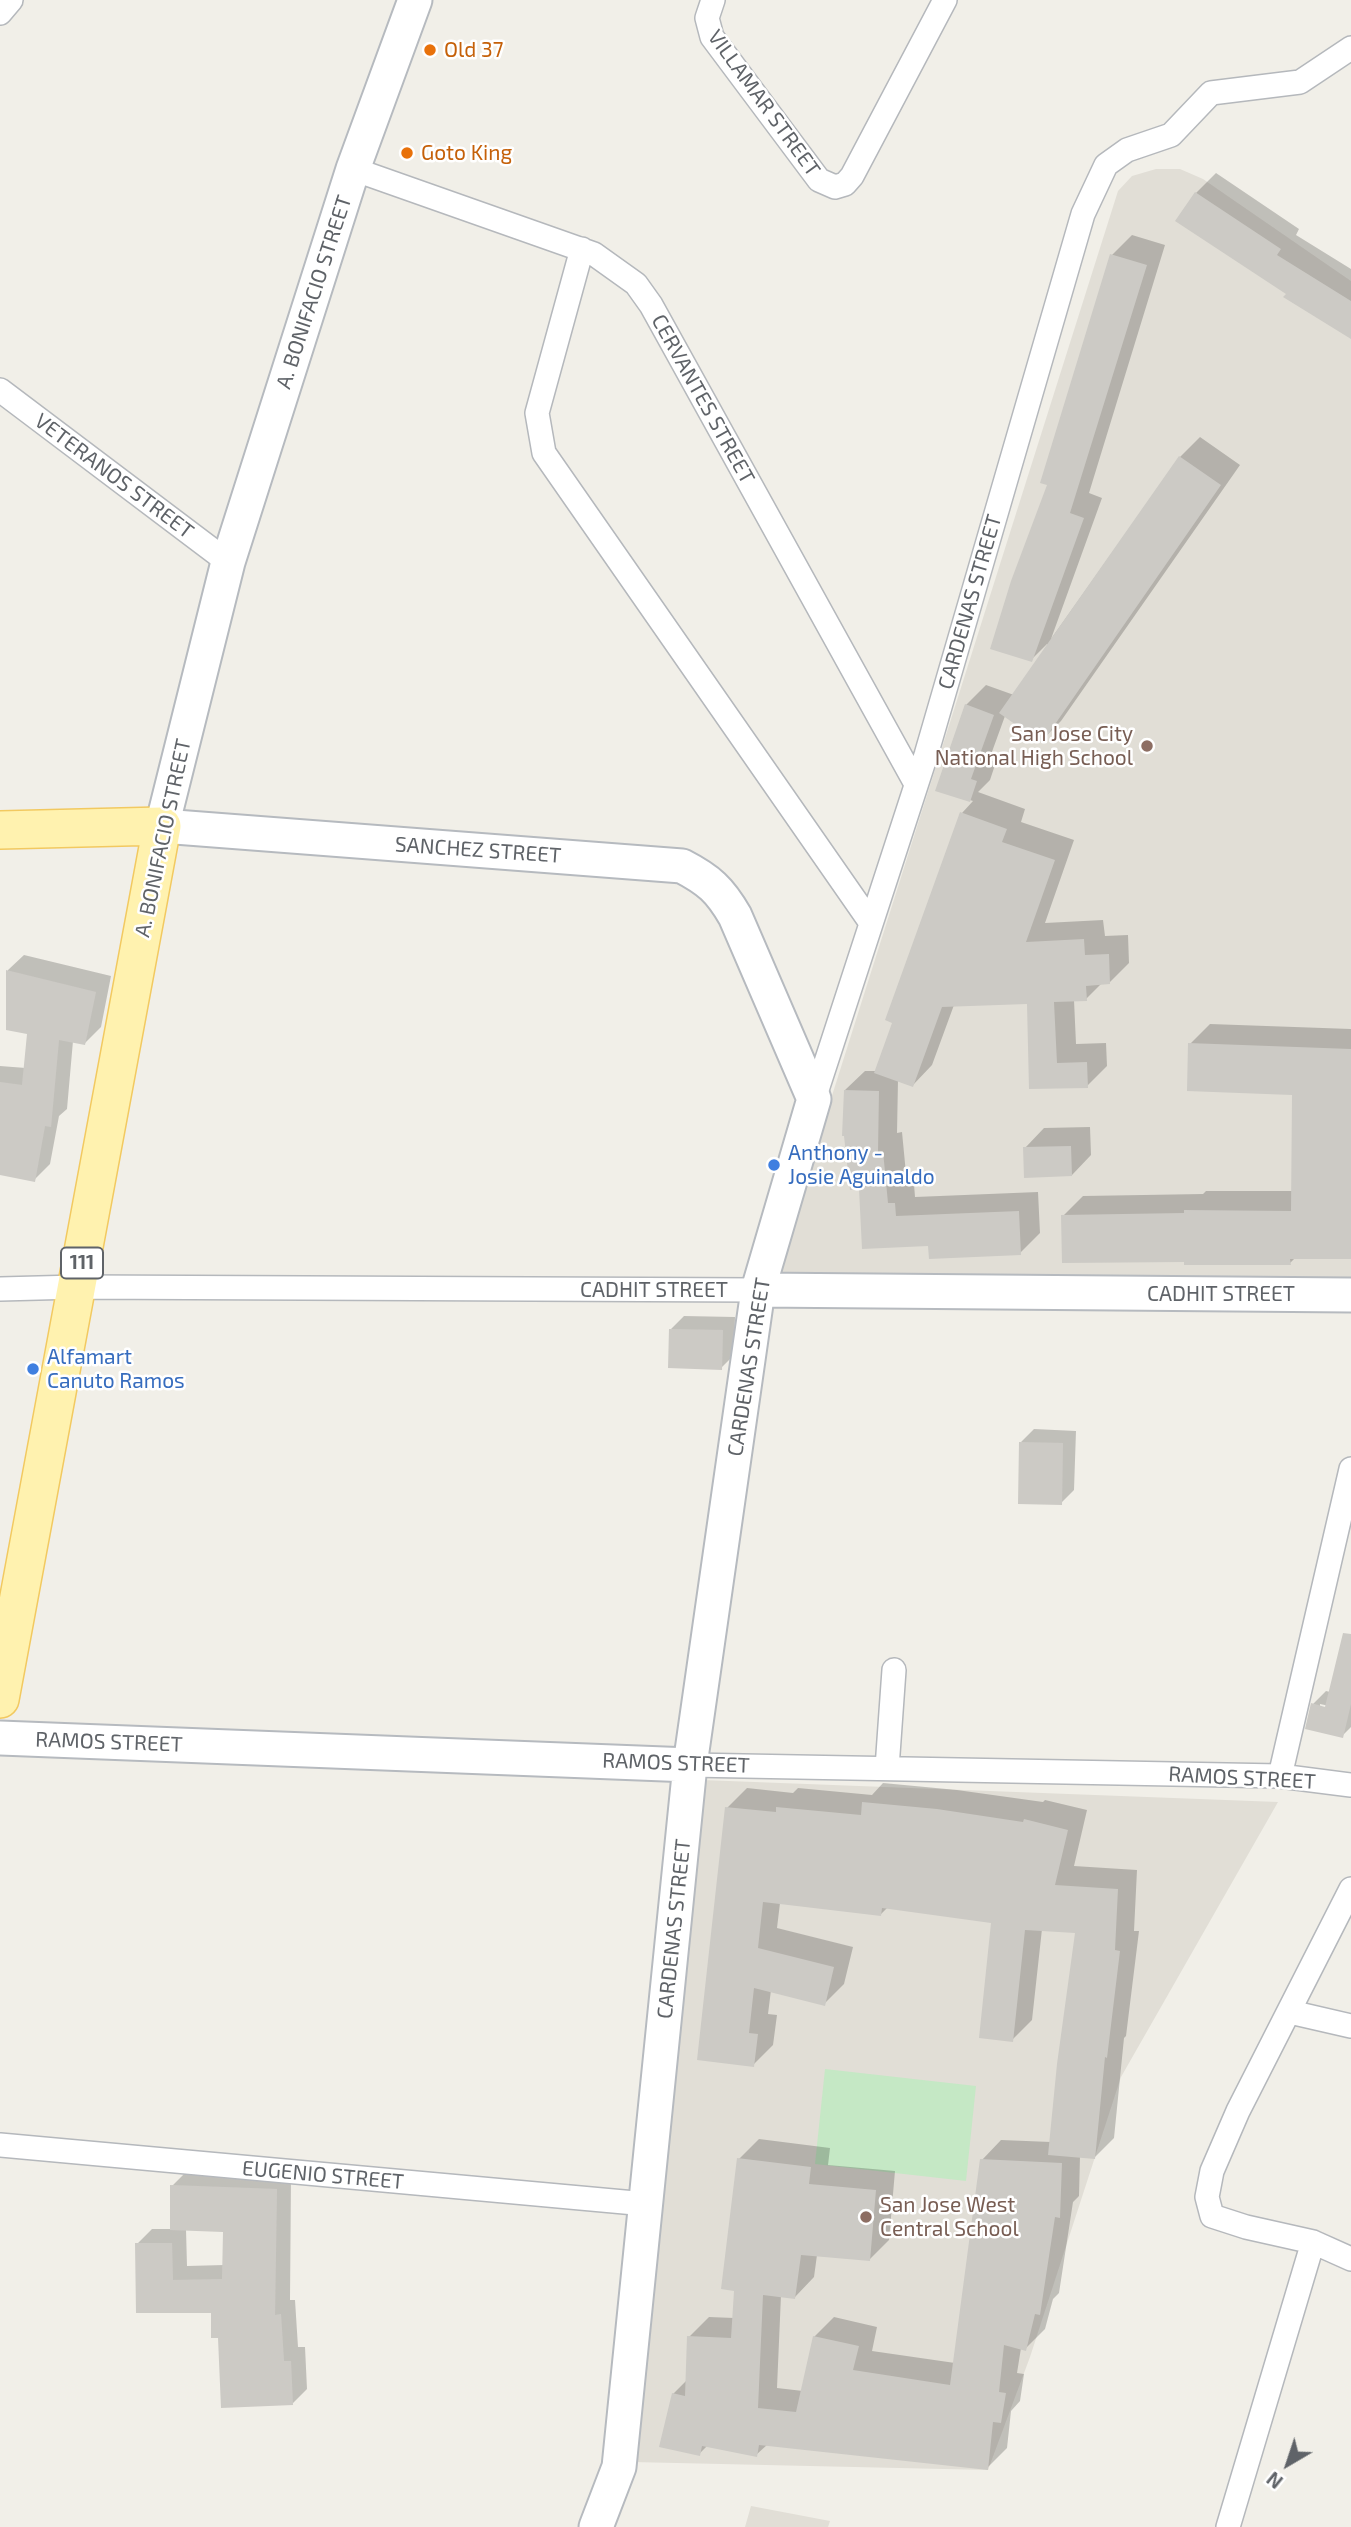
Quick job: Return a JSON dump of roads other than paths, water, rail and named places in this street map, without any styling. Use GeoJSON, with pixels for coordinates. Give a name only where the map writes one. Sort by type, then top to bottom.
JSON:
{"type":"FeatureCollection","features":[{"type":"Feature","properties":{"kind":"main road","name":"SANCHEZ STREET"},"geometry":{"type":"LineString","coordinates":[[0,830],[162,826]]}},
{"type":"Feature","properties":{"kind":"main road","name":"A. BONIFACIO STREET"},"geometry":{"type":"LineString","coordinates":[[0,1699],[162,826]]}},
{"type":"Feature","properties":{"kind":"street"},"geometry":{"type":"LineString","coordinates":[[0,13],[11,0]]}},
{"type":"Feature","properties":{"kind":"street","name":"A. BONIFACIO STREET"},"geometry":{"type":"LineString","coordinates":[[162,826],[228,562],[353,169],[415,0]]}},
{"type":"Feature","properties":{"kind":"street","name":"VILLAMAR STREET"},"geometry":{"type":"LineString","coordinates":[[713,0],[707,18],[712,37],[819,180],[835,187],[845,184],[852,176],[945,0]]}},
{"type":"Feature","properties":{"kind":"street","name":"CARDENAS STREET"},"geometry":{"type":"LineString","coordinates":[[596,2527],[619,2467],[690,1765],[758,1290],[814,1099],[916,784],[1083,214],[1106,165],[1127,150],[1171,135],[1210,93],[1300,82],[1351,48]]}},
{"type":"Feature","properties":{"kind":"street","name":"CERVANTES STREET"},"geometry":{"type":"LineString","coordinates":[[353,169],[582,249],[618,269],[636,284],[651,305],[916,784]]}},
{"type":"Feature","properties":{"kind":"street"},"geometry":{"type":"LineString","coordinates":[[582,249],[537,413],[544,453],[871,923]]}},
{"type":"Feature","properties":{"kind":"street","name":"VETERANOS STREET"},"geometry":{"type":"LineString","coordinates":[[0,390],[228,562]]}},
{"type":"Feature","properties":{"kind":"street","name":"SANCHEZ STREET"},"geometry":{"type":"LineString","coordinates":[[162,826],[682,866],[706,878],[724,896],[814,1099]]}},
{"type":"Feature","properties":{"kind":"street","name":"CADHIT STREET"},"geometry":{"type":"LineString","coordinates":[[0,1289],[77,1287],[1351,1294]]}},
{"type":"Feature","properties":{"kind":"street"},"geometry":{"type":"LineString","coordinates":[[1280,1776],[1351,1469]]}},
{"type":"Feature","properties":{"kind":"street"},"geometry":{"type":"LineString","coordinates":[[887,1768],[894,1670]]}},
{"type":"Feature","properties":{"kind":"street","name":"RAMOS STREET"},"geometry":{"type":"LineString","coordinates":[[0,1738],[690,1765],[1280,1776],[1351,1785]]}},
{"type":"Feature","properties":{"kind":"street"},"geometry":{"type":"LineString","coordinates":[[1351,1889],[1238,2111],[1212,2171],[1207,2197],[1212,2216],[1246,2227],[1313,2242],[1351,2259]]}},
{"type":"Feature","properties":{"kind":"street"},"geometry":{"type":"LineString","coordinates":[[1290,2012],[1351,2026]]}},
{"type":"Feature","properties":{"kind":"street","name":"EUGENIO STREET"},"geometry":{"type":"LineString","coordinates":[[0,2145],[646,2204]]}},
{"type":"Feature","properties":{"kind":"street"},"geometry":{"type":"LineString","coordinates":[[1228,2527],[1313,2242]]}},
{"type":"Feature","properties":{"kind":"place","name":"Old 37"},"geometry":{"type":"Point","coordinates":[430,50]}},
{"type":"Feature","properties":{"kind":"place","name":"Goto King"},"geometry":{"type":"Point","coordinates":[407,153]}},
{"type":"Feature","properties":{"kind":"place","name":"San Jose City National High School"},"geometry":{"type":"Point","coordinates":[1147,746]}},
{"type":"Feature","properties":{"kind":"place","name":"Anthony - Josie Aguinaldo"},"geometry":{"type":"Point","coordinates":[774,1165]}},
{"type":"Feature","properties":{"kind":"place","name":"Alfamart Canuto Ramos"},"geometry":{"type":"Point","coordinates":[33,1369]}},
{"type":"Feature","properties":{"kind":"place","name":"San Jose West Central School"},"geometry":{"type":"Point","coordinates":[866,2217]}}]}
